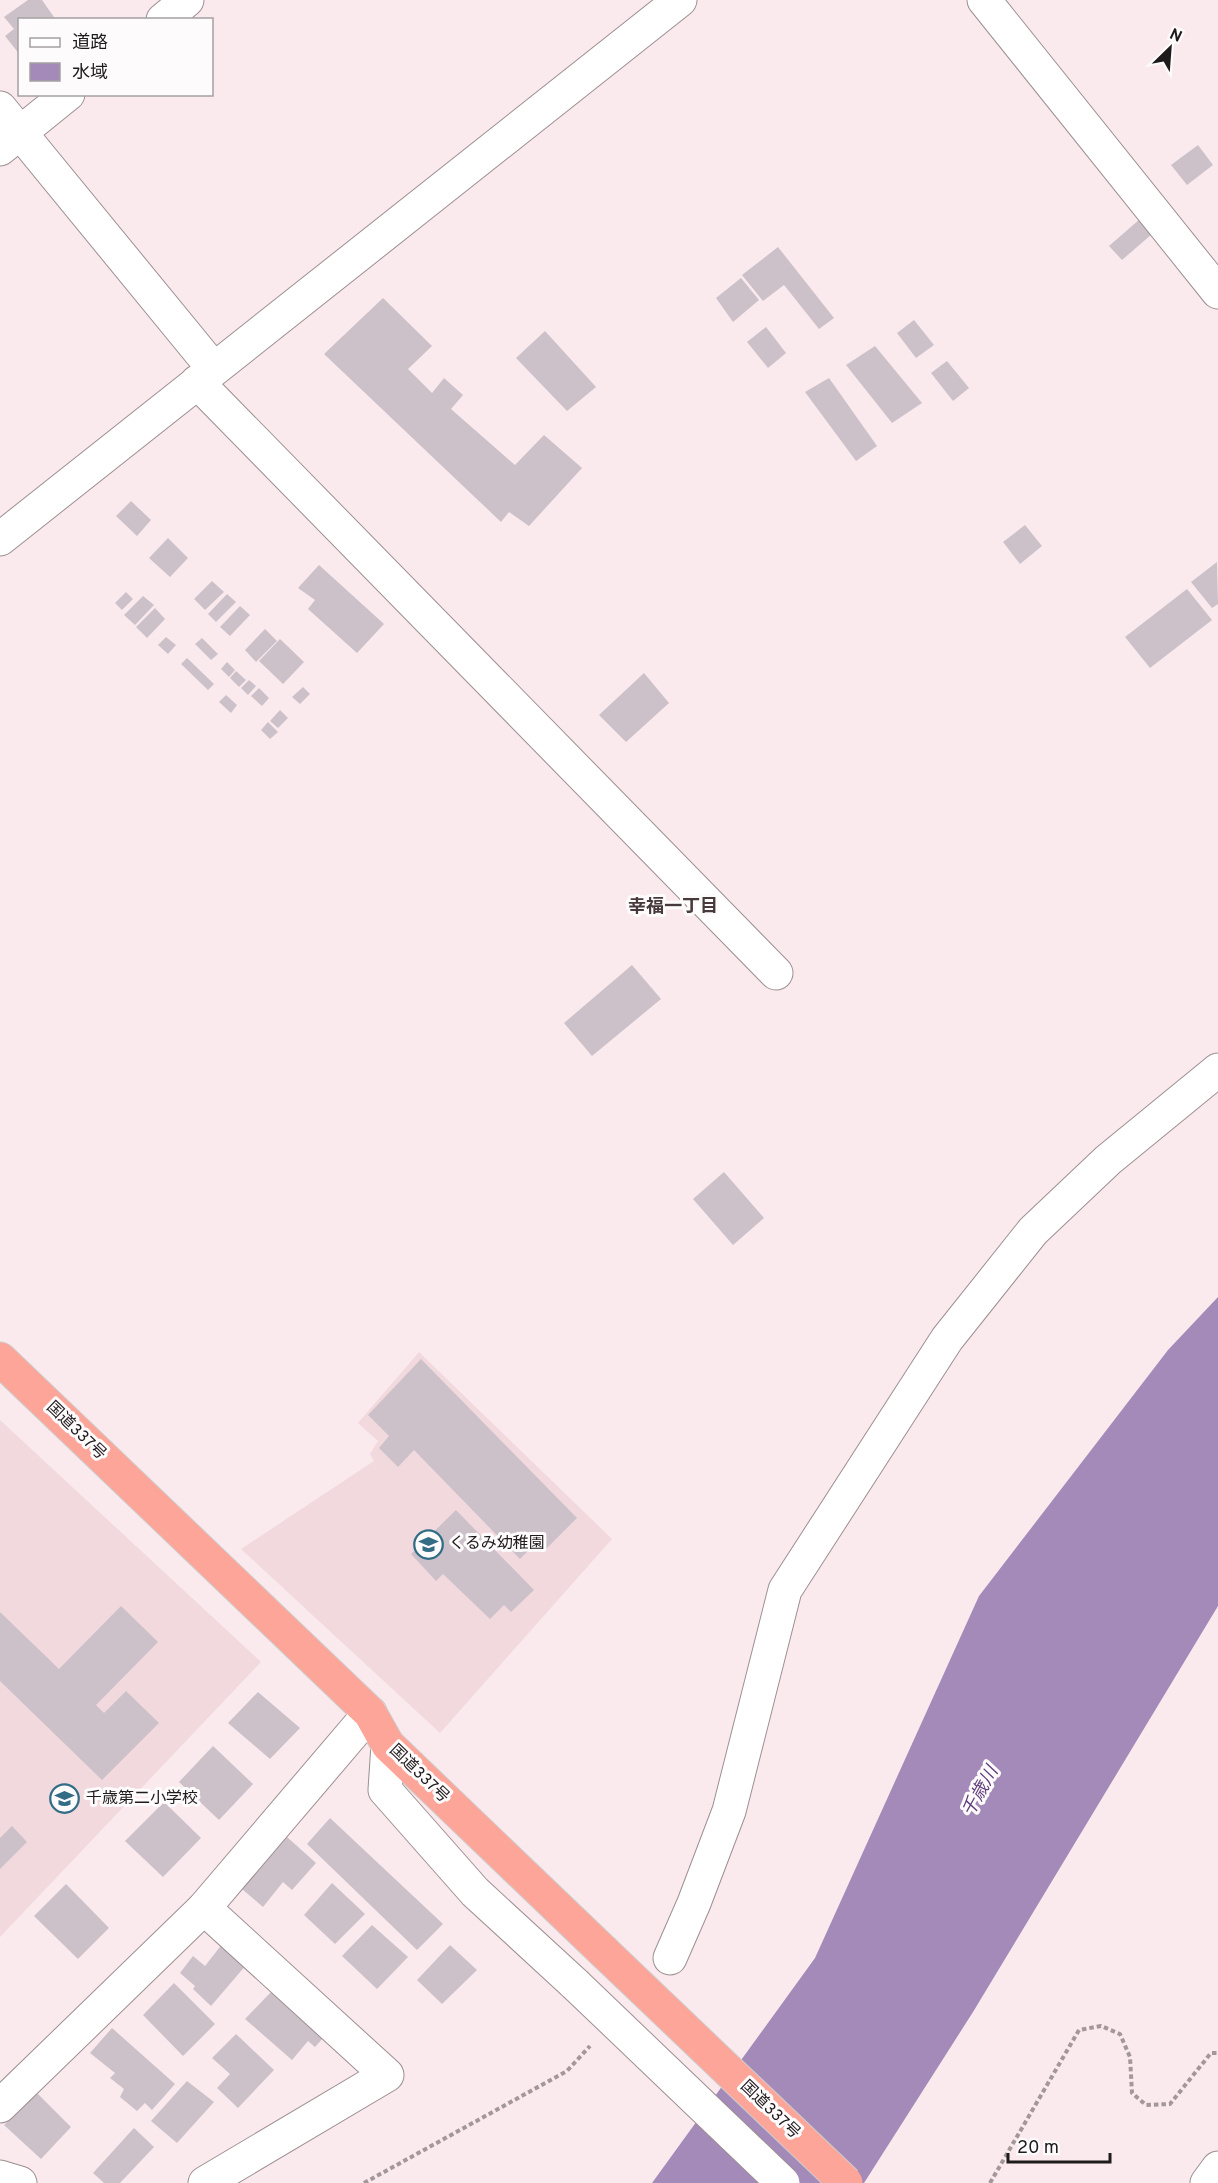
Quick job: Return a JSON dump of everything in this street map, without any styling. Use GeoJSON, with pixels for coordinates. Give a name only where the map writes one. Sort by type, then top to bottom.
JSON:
{"type":"FeatureCollection","features":[{"type":"Feature","properties":{"kind":"highway","name":"国道337号"},"geometry":{"type":"LineString","coordinates":[[0,1359],[370,1713],[388,1745],[846,2183]]}},
{"type":"Feature","properties":{"kind":"street"},"geometry":{"type":"LineString","coordinates":[[0,539],[680,0]]}},
{"type":"Feature","properties":{"kind":"street"},"geometry":{"type":"LineString","coordinates":[[984,0],[1218,292]]}},
{"type":"Feature","properties":{"kind":"street"},"geometry":{"type":"LineString","coordinates":[[65,96],[7,130],[205,375],[776,972]]}},
{"type":"Feature","properties":{"kind":"street"},"geometry":{"type":"LineString","coordinates":[[670,1958],[729,1811],[785,1590],[947,1339],[1033,1231],[1107,1160],[1218,1070]]}},
{"type":"Feature","properties":{"kind":"street"},"geometry":{"type":"LineString","coordinates":[[0,2106],[204,1908],[370,1713]]}},
{"type":"Feature","properties":{"kind":"street"},"geometry":{"type":"LineString","coordinates":[[388,1745],[385,1790],[475,1892],[575,1984],[783,2183]]}},
{"type":"Feature","properties":{"kind":"street"},"geometry":{"type":"LineString","coordinates":[[204,1908],[387,2075],[205,2183]]}},
{"type":"Feature","properties":{"kind":"street"},"geometry":{"type":"LineString","coordinates":[[1207,2183],[1218,2168]]}},
{"type":"Feature","properties":{"kind":"street"},"geometry":{"type":"LineString","coordinates":[[0,2177],[20,2183]]}},
{"type":"Feature","properties":{"kind":"path"},"geometry":{"type":"LineString","coordinates":[[990,2183],[1080,2030],[1101,2026],[1120,2034],[1130,2057],[1132,2093],[1146,2106],[1170,2104],[1211,2053],[1218,2053]]}},
{"type":"Feature","properties":{"kind":"path"},"geometry":{"type":"LineString","coordinates":[[364,2183],[567,2071],[591,2045]]}},
{"type":"Feature","properties":{"kind":"shaded area","name":"くるみ幼稚園"},"geometry":{"type":"Polygon","coordinates":[[[419,1352],[612,1539],[440,1733],[241,1549],[374,1461],[370,1454],[378,1441],[358,1423],[419,1352]]]}},
{"type":"Feature","properties":{"kind":"shaded area","name":"千歳第二小学校"},"geometry":{"type":"Polygon","coordinates":[[[0,1420],[261,1662],[0,1937],[0,1420]]]}},
{"type":"Feature","properties":{"kind":"water","name":"千歳川"},"geometry":{"type":"Polygon","coordinates":[[[1218,1297],[1218,1606],[973,2012],[864,2183],[652,2183],[815,1958],[979,1596],[1168,1350],[1218,1297]]]}},
{"type":"Feature","properties":{"kind":"building"},"geometry":{"type":"Polygon","coordinates":[[[28,0],[42,0],[55,18],[18,18],[18,52],[5,36],[14,29],[4,17],[28,0]]]}},
{"type":"Feature","properties":{"kind":"building"},"geometry":{"type":"Polygon","coordinates":[[[1198,145],[1213,165],[1187,185],[1171,165],[1198,145]]]}},
{"type":"Feature","properties":{"kind":"building"},"geometry":{"type":"Polygon","coordinates":[[[1140,219],[1152,234],[1122,260],[1109,246],[1140,219]]]}},
{"type":"Feature","properties":{"kind":"building"},"geometry":{"type":"Polygon","coordinates":[[[778,247],[834,318],[819,329],[784,285],[763,301],[742,275],[778,247]]]}},
{"type":"Feature","properties":{"kind":"building"},"geometry":{"type":"Polygon","coordinates":[[[741,278],[759,300],[733,322],[716,298],[741,278]]]}},
{"type":"Feature","properties":{"kind":"building"},"geometry":{"type":"Polygon","coordinates":[[[383,298],[432,346],[408,369],[432,393],[444,378],[463,395],[451,409],[515,465],[544,435],[582,468],[529,526],[509,512],[501,522],[324,354],[383,298]]]}},
{"type":"Feature","properties":{"kind":"building"},"geometry":{"type":"Polygon","coordinates":[[[914,320],[934,345],[916,358],[897,333],[914,320]]]}},
{"type":"Feature","properties":{"kind":"building"},"geometry":{"type":"Polygon","coordinates":[[[766,327],[786,353],[768,368],[747,342],[766,327]]]}},
{"type":"Feature","properties":{"kind":"building"},"geometry":{"type":"Polygon","coordinates":[[[545,331],[596,387],[567,411],[516,358],[545,331]]]}},
{"type":"Feature","properties":{"kind":"building"},"geometry":{"type":"Polygon","coordinates":[[[875,346],[922,403],[892,423],[846,365],[875,346]]]}},
{"type":"Feature","properties":{"kind":"building"},"geometry":{"type":"Polygon","coordinates":[[[947,361],[969,388],[953,401],[931,373],[947,361]]]}},
{"type":"Feature","properties":{"kind":"building"},"geometry":{"type":"Polygon","coordinates":[[[829,378],[877,446],[856,461],[805,392],[829,378]]]}},
{"type":"Feature","properties":{"kind":"building"},"geometry":{"type":"Polygon","coordinates":[[[131,501],[151,520],[137,536],[116,516],[131,501]]]}},
{"type":"Feature","properties":{"kind":"building"},"geometry":{"type":"Polygon","coordinates":[[[1025,525],[1042,546],[1020,564],[1003,542],[1025,525]]]}},
{"type":"Feature","properties":{"kind":"building"},"geometry":{"type":"Polygon","coordinates":[[[168,538],[188,558],[170,577],[149,558],[168,538]]]}},
{"type":"Feature","properties":{"kind":"building"},"geometry":{"type":"Polygon","coordinates":[[[1217,562],[1218,604],[1212,608],[1191,582],[1217,562]]]}},
{"type":"Feature","properties":{"kind":"building"},"geometry":{"type":"Polygon","coordinates":[[[319,565],[384,624],[357,653],[308,609],[315,600],[298,588],[319,565]]]}},
{"type":"Feature","properties":{"kind":"building"},"geometry":{"type":"Polygon","coordinates":[[[212,581],[224,592],[205,610],[194,599],[212,581]]]}},
{"type":"Feature","properties":{"kind":"building"},"geometry":{"type":"Polygon","coordinates":[[[1187,589],[1212,620],[1150,668],[1125,637],[1187,589]]]}},
{"type":"Feature","properties":{"kind":"building"},"geometry":{"type":"Polygon","coordinates":[[[126,592],[133,599],[122,610],[115,603],[126,592]]]}},
{"type":"Feature","properties":{"kind":"building"},"geometry":{"type":"Polygon","coordinates":[[[227,594],[236,602],[216,622],[208,614],[227,594]]]}},
{"type":"Feature","properties":{"kind":"building"},"geometry":{"type":"Polygon","coordinates":[[[143,596],[154,605],[135,625],[124,615],[143,596]]]}},
{"type":"Feature","properties":{"kind":"building"},"geometry":{"type":"Polygon","coordinates":[[[240,606],[250,615],[230,636],[220,627],[240,606]]]}},
{"type":"Feature","properties":{"kind":"building"},"geometry":{"type":"Polygon","coordinates":[[[155,608],[165,619],[147,638],[136,627],[155,608]]]}},
{"type":"Feature","properties":{"kind":"building"},"geometry":{"type":"Polygon","coordinates":[[[265,629],[277,641],[256,662],[245,650],[265,629]]]}},
{"type":"Feature","properties":{"kind":"building"},"geometry":{"type":"Polygon","coordinates":[[[166,637],[176,645],[168,654],[158,645],[166,637]]]}},
{"type":"Feature","properties":{"kind":"building"},"geometry":{"type":"Polygon","coordinates":[[[202,638],[218,654],[211,660],[195,644],[202,638]]]}},
{"type":"Feature","properties":{"kind":"building"},"geometry":{"type":"Polygon","coordinates":[[[280,639],[304,662],[283,684],[259,661],[280,639]]]}},
{"type":"Feature","properties":{"kind":"building"},"geometry":{"type":"Polygon","coordinates":[[[187,658],[214,684],[208,690],[181,664],[187,658]]]}},
{"type":"Feature","properties":{"kind":"building"},"geometry":{"type":"Polygon","coordinates":[[[227,662],[235,670],[229,677],[221,669],[227,662]]]}},
{"type":"Feature","properties":{"kind":"building"},"geometry":{"type":"Polygon","coordinates":[[[236,671],[246,680],[239,687],[230,678],[236,671]]]}},
{"type":"Feature","properties":{"kind":"building"},"geometry":{"type":"Polygon","coordinates":[[[644,673],[669,703],[626,742],[599,715],[644,673]]]}},
{"type":"Feature","properties":{"kind":"building"},"geometry":{"type":"Polygon","coordinates":[[[249,680],[256,686],[248,695],[241,688],[249,680]]]}},
{"type":"Feature","properties":{"kind":"building"},"geometry":{"type":"Polygon","coordinates":[[[303,687],[310,694],[300,704],[292,697],[303,687]]]}},
{"type":"Feature","properties":{"kind":"building"},"geometry":{"type":"Polygon","coordinates":[[[259,688],[269,698],[262,706],[251,696],[259,688]]]}},
{"type":"Feature","properties":{"kind":"building"},"geometry":{"type":"Polygon","coordinates":[[[226,695],[237,705],[231,713],[219,702],[226,695]]]}},
{"type":"Feature","properties":{"kind":"building"},"geometry":{"type":"Polygon","coordinates":[[[280,710],[288,718],[278,728],[270,721],[280,710]]]}},
{"type":"Feature","properties":{"kind":"building"},"geometry":{"type":"Polygon","coordinates":[[[268,722],[278,732],[270,739],[261,730],[268,722]]]}},
{"type":"Feature","properties":{"kind":"building"},"geometry":{"type":"Polygon","coordinates":[[[632,965],[661,999],[592,1056],[564,1023],[632,965]]]}},
{"type":"Feature","properties":{"kind":"building"},"geometry":{"type":"Polygon","coordinates":[[[724,1172],[764,1218],[733,1245],[693,1199],[724,1172]]]}},
{"type":"Feature","properties":{"kind":"building"},"geometry":{"type":"Polygon","coordinates":[[[421,1359],[577,1518],[546,1549],[538,1541],[520,1559],[414,1450],[398,1467],[379,1448],[389,1436],[368,1415],[421,1359]]]}},
{"type":"Feature","properties":{"kind":"building"},"geometry":{"type":"Polygon","coordinates":[[[456,1510],[534,1590],[511,1612],[504,1605],[490,1619],[443,1574],[436,1581],[411,1554],[456,1510]]]}},
{"type":"Feature","properties":{"kind":"building"},"geometry":{"type":"Polygon","coordinates":[[[121,1606],[158,1642],[96,1705],[104,1713],[126,1691],[159,1723],[102,1780],[0,1681],[0,1612],[59,1669],[121,1606]]]}},
{"type":"Feature","properties":{"kind":"building"},"geometry":{"type":"Polygon","coordinates":[[[258,1692],[300,1728],[270,1759],[228,1723],[258,1692]]]}},
{"type":"Feature","properties":{"kind":"building"},"geometry":{"type":"Polygon","coordinates":[[[213,1746],[253,1784],[219,1820],[179,1782],[213,1746]]]}},
{"type":"Feature","properties":{"kind":"building"},"geometry":{"type":"Polygon","coordinates":[[[164,1802],[201,1838],[163,1877],[125,1841],[164,1802]]]}},
{"type":"Feature","properties":{"kind":"building"},"geometry":{"type":"Polygon","coordinates":[[[330,1818],[443,1924],[417,1950],[307,1844],[330,1818]]]}},
{"type":"Feature","properties":{"kind":"building"},"geometry":{"type":"Polygon","coordinates":[[[12,1826],[27,1842],[0,1869],[0,1838],[12,1826]]]}},
{"type":"Feature","properties":{"kind":"building"},"geometry":{"type":"Polygon","coordinates":[[[287,1837],[316,1863],[292,1890],[283,1882],[263,1907],[242,1889],[287,1837]]]}},
{"type":"Feature","properties":{"kind":"building"},"geometry":{"type":"Polygon","coordinates":[[[332,1883],[365,1914],[335,1944],[304,1915],[332,1883]]]}},
{"type":"Feature","properties":{"kind":"building"},"geometry":{"type":"Polygon","coordinates":[[[66,1884],[109,1928],[78,1959],[34,1916],[66,1884]]]}},
{"type":"Feature","properties":{"kind":"building"},"geometry":{"type":"Polygon","coordinates":[[[372,1925],[408,1957],[377,1989],[342,1956],[372,1925]]]}},
{"type":"Feature","properties":{"kind":"building"},"geometry":{"type":"Polygon","coordinates":[[[223,1943],[247,1964],[211,2006],[193,1989],[195,1986],[180,1973],[193,1956],[205,1966],[223,1943]]]}},
{"type":"Feature","properties":{"kind":"building"},"geometry":{"type":"Polygon","coordinates":[[[450,1945],[477,1970],[442,2004],[417,1980],[450,1945]]]}},
{"type":"Feature","properties":{"kind":"building"},"geometry":{"type":"Polygon","coordinates":[[[174,1983],[215,2024],[183,2056],[143,2015],[174,1983]]]}},
{"type":"Feature","properties":{"kind":"building"},"geometry":{"type":"Polygon","coordinates":[[[273,1990],[324,2037],[315,2047],[308,2041],[292,2060],[245,2019],[273,1990]]]}},
{"type":"Feature","properties":{"kind":"building"},"geometry":{"type":"Polygon","coordinates":[[[112,2028],[175,2084],[152,2110],[145,2103],[137,2111],[120,2097],[124,2089],[110,2078],[115,2073],[90,2053],[112,2028]]]}},
{"type":"Feature","properties":{"kind":"building"},"geometry":{"type":"Polygon","coordinates":[[[236,2034],[274,2070],[238,2108],[217,2088],[230,2074],[212,2058],[236,2034]]]}},
{"type":"Feature","properties":{"kind":"building"},"geometry":{"type":"Polygon","coordinates":[[[187,2081],[214,2102],[177,2143],[151,2121],[187,2081]]]}},
{"type":"Feature","properties":{"kind":"building"},"geometry":{"type":"Polygon","coordinates":[[[36,2092],[71,2127],[41,2159],[4,2125],[36,2092]]]}},
{"type":"Feature","properties":{"kind":"building"},"geometry":{"type":"Polygon","coordinates":[[[134,2128],[154,2147],[120,2183],[104,2183],[93,2173],[134,2128]]]}},
{"type":"Feature","properties":{"kind":"place","name":"くるみ幼稚園"},"geometry":{"type":"Point","coordinates":[428,1544]}},
{"type":"Feature","properties":{"kind":"place","name":"千歳第二小学校"},"geometry":{"type":"Point","coordinates":[65,1799]}},
{"type":"Feature","properties":{"kind":"district","name":"幸福一丁目"},"geometry":{"type":"Point","coordinates":[673,907]}}]}
